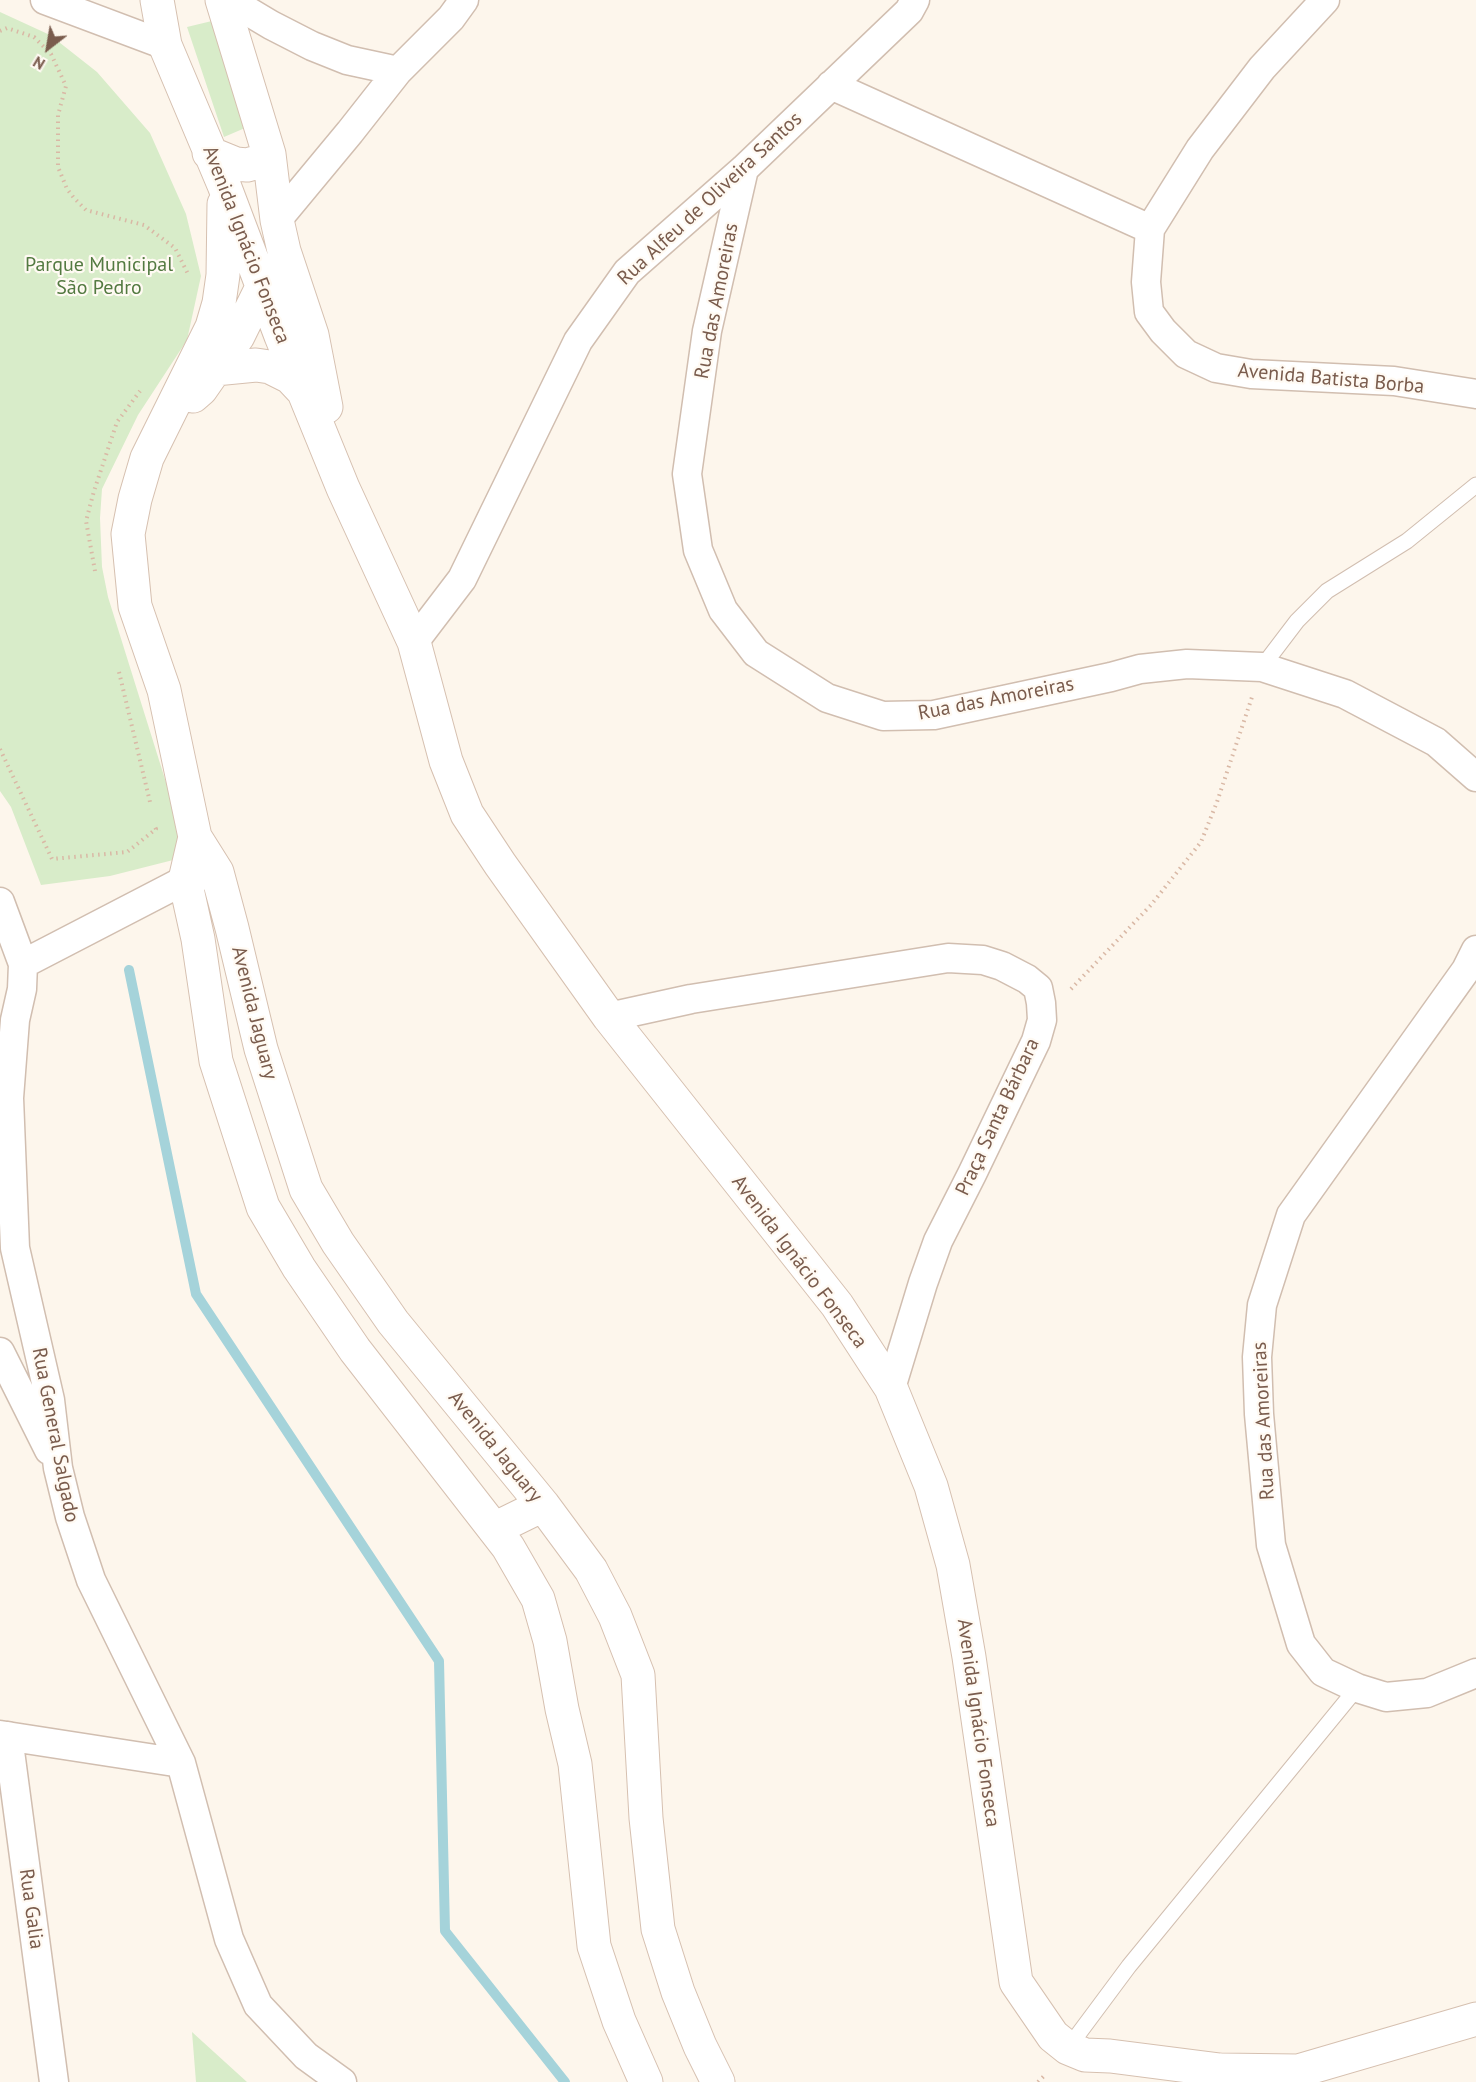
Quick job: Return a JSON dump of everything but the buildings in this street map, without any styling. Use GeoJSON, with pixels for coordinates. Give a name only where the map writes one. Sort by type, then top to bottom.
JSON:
{"type":"FeatureCollection","features":[{"type":"Feature","properties":{"kind":"street"},"geometry":{"type":"LineString","coordinates":[[45,0],[165,45]]}},
{"type":"Feature","properties":{"kind":"street","name":"Avenida Ignácio Fonseca"},"geometry":{"type":"LineString","coordinates":[[158,0],[165,45],[224,185],[343,488],[414,642],[446,761],[467,814],[609,1017],[837,1305],[891,1388],[931,1486],[953,1565],[1016,1983],[1053,2036],[1068,2048],[1085,2055],[1220,2070],[1299,2071],[1476,2019]]}},
{"type":"Feature","properties":{"kind":"street","name":"Avenida Ignácio Fonseca"},"geometry":{"type":"LineString","coordinates":[[222,0],[269,154],[280,236],[312,335],[343,488]]}},
{"type":"Feature","properties":{"kind":"street"},"geometry":{"type":"LineString","coordinates":[[229,0],[312,46],[347,60],[398,71]]}},
{"type":"Feature","properties":{"kind":"street"},"geometry":{"type":"LineString","coordinates":[[166,422],[201,389],[238,336],[262,286],[280,236],[350,132],[398,71],[452,18],[464,0]]}},
{"type":"Feature","properties":{"kind":"street","name":"Avenida Batista Borba"},"geometry":{"type":"LineString","coordinates":[[1325,0],[1262,68],[1200,149],[1150,229],[1146,282],[1149,312],[1163,331],[1186,354],[1216,368],[1251,374],[1394,381],[1476,394]]}},
{"type":"Feature","properties":{"kind":"street","name":"Rua Alfeu de Oliveira Santos"},"geometry":{"type":"LineString","coordinates":[[414,642],[462,579],[578,341],[627,272],[744,169],[919,4]]}},
{"type":"Feature","properties":{"kind":"street"},"geometry":{"type":"LineString","coordinates":[[831,86],[1150,229]]}},
{"type":"Feature","properties":{"kind":"street"},"geometry":{"type":"LineString","coordinates":[[209,153],[236,164],[247,165],[258,162],[269,154]]}},
{"type":"Feature","properties":{"kind":"street","name":"Rua das Amoreiras"},"geometry":{"type":"LineString","coordinates":[[744,169],[707,331],[687,474],[698,550],[723,610],[756,653],[827,698],[883,716],[934,715],[1140,669],[1187,664],[1262,667],[1345,694],[1436,742],[1476,777]]}},
{"type":"Feature","properties":{"kind":"street","name":"Avenida Jaguary"},"geometry":{"type":"LineString","coordinates":[[224,185],[223,275],[219,303],[212,327],[147,458],[128,534],[135,606],[164,690],[195,837],[217,872],[261,1049],[306,1189],[338,1243],[393,1322],[543,1505],[591,1570],[615,1616],[638,1675],[646,1818],[658,1929],[678,1992],[700,2046],[718,2082]]}},
{"type":"Feature","properties":{"kind":"street"},"geometry":{"type":"LineString","coordinates":[[215,369],[256,365],[270,367],[290,377],[305,393]]}},
{"type":"Feature","properties":{"kind":"street","name":"Avenida Jaguary"},"geometry":{"type":"LineString","coordinates":[[195,837],[185,880],[198,939],[216,1061],[263,1207],[299,1268],[355,1350],[508,1547],[538,1599],[550,1641],[575,1764],[594,1946],[619,2021],[646,2082]]}},
{"type":"Feature","properties":{"kind":"street"},"geometry":{"type":"LineString","coordinates":[[23,964],[185,880],[217,872]]}},
{"type":"Feature","properties":{"kind":"street","name":"Rua General Salgado"},"geometry":{"type":"LineString","coordinates":[[0,902],[23,964],[22,989],[15,1020],[9,1098],[15,1248],[50,1400],[58,1468],[70,1517],[91,1580],[181,1763],[229,1939],[258,2005],[306,2056],[342,2082]]}},
{"type":"Feature","properties":{"kind":"street","name":"Rua das Amoreiras"},"geometry":{"type":"LineString","coordinates":[[1476,950],[1466,970],[1291,1215],[1262,1305],[1257,1357],[1259,1414],[1271,1545],[1301,1644],[1323,1672],[1357,1688],[1386,1697],[1427,1693],[1476,1672]]}},
{"type":"Feature","properties":{"kind":"street","name":"Praça Santa Bárbara"},"geometry":{"type":"LineString","coordinates":[[609,1017],[691,999],[948,958],[983,960],[1002,966],[1027,979],[1038,988],[1042,1020],[1036,1041],[938,1241],[891,1388]]}},
{"type":"Feature","properties":{"kind":"street"},"geometry":{"type":"LineString","coordinates":[[0,1352],[58,1468]]}},
{"type":"Feature","properties":{"kind":"street"},"geometry":{"type":"LineString","coordinates":[[494,1529],[543,1505]]}},
{"type":"Feature","properties":{"kind":"street"},"geometry":{"type":"LineString","coordinates":[[4,1736],[181,1763]]}},
{"type":"Feature","properties":{"kind":"street","name":"Rua Galia"},"geometry":{"type":"LineString","coordinates":[[4,1736],[54,2082]]}},
{"type":"Feature","properties":{"kind":"lane"},"geometry":{"type":"LineString","coordinates":[[1262,667],[1297,621],[1327,591],[1407,541],[1476,485]]}},
{"type":"Feature","properties":{"kind":"lane"},"geometry":{"type":"LineString","coordinates":[[1068,2048],[1129,1966],[1357,1688]]}},
{"type":"Feature","properties":{"kind":"path"},"geometry":{"type":"LineString","coordinates":[[1042,1020],[1151,905],[1201,842],[1218,802],[1262,667]]}},
{"type":"Feature","properties":{"kind":"green space","name":"Parque Municipal São Pedro"},"geometry":{"type":"Polygon","coordinates":[[[0,12],[50,35],[97,72],[150,133],[186,214],[201,276],[187,340],[138,415],[102,489],[100,518],[102,567],[108,597],[189,856],[110,876],[41,885],[11,807],[0,791],[0,12]]]}},
{"type":"Feature","properties":{"kind":"green space"},"geometry":{"type":"Polygon","coordinates":[[[216,20],[245,128],[224,137],[187,27],[216,20]]]}},
{"type":"Feature","properties":{"kind":"green space"},"geometry":{"type":"Polygon","coordinates":[[[192,2032],[247,2082],[196,2082],[192,2032]]]}},
{"type":"Feature","properties":{"kind":"waterway"},"geometry":{"type":"LineString","coordinates":[[129,970],[196,1294],[439,1661],[445,1931],[565,2082]]}}]}
